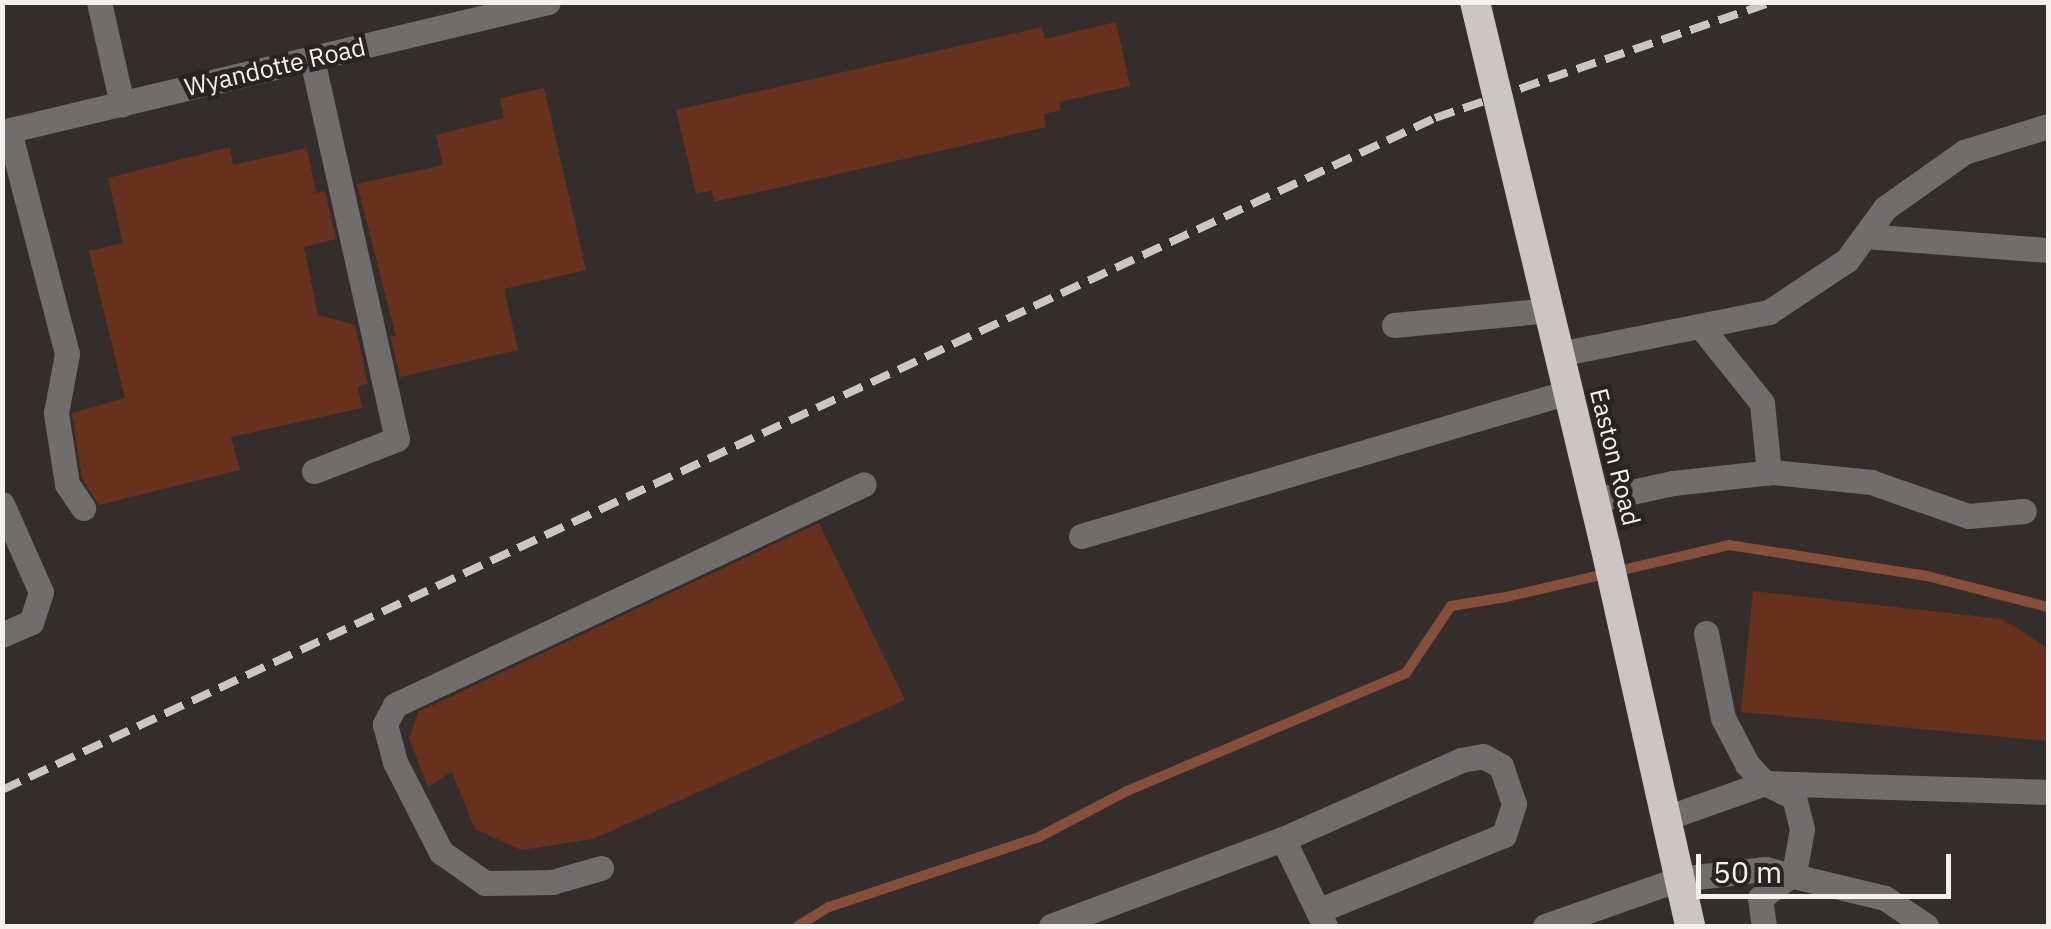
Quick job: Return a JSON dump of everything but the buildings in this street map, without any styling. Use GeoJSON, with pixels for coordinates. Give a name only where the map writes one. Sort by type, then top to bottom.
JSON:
{"type":"FeatureCollection","features":[{"type":"Feature","properties":{"kind":"highway","name":"Easton Road"},"geometry":{"type":"LineString","coordinates":[[1475,2],[1605,545],[1690,926]]}},
{"type":"Feature","properties":{"kind":"street"},"geometry":{"type":"LineString","coordinates":[[99,2],[122,104]]}},
{"type":"Feature","properties":{"kind":"street","name":"Wyandotte Road"},"geometry":{"type":"LineString","coordinates":[[6,132],[548,2]]}},
{"type":"Feature","properties":{"kind":"street"},"geometry":{"type":"LineString","coordinates":[[312,58],[397,439],[314,471]]}},
{"type":"Feature","properties":{"kind":"street"},"geometry":{"type":"LineString","coordinates":[[1559,354],[1769,312],[1847,260],[1885,208],[1964,152],[2048,126]]}},
{"type":"Feature","properties":{"kind":"street"},"geometry":{"type":"LineString","coordinates":[[6,132],[67,354],[56,413],[67,484],[83,508]]}},
{"type":"Feature","properties":{"kind":"street"},"geometry":{"type":"LineString","coordinates":[[1864,236],[2048,250]]}},
{"type":"Feature","properties":{"kind":"street"},"geometry":{"type":"LineString","coordinates":[[1394,326],[1549,310]]}},
{"type":"Feature","properties":{"kind":"street"},"geometry":{"type":"LineString","coordinates":[[1701,327],[1733,361],[1762,403],[1769,472]]}},
{"type":"Feature","properties":{"kind":"street"},"geometry":{"type":"LineString","coordinates":[[1081,536],[1568,392]]}},
{"type":"Feature","properties":{"kind":"street"},"geometry":{"type":"LineString","coordinates":[[1594,500],[1673,483],[1769,472],[1872,482],[1968,516],[2024,511]]}},
{"type":"Feature","properties":{"kind":"street"},"geometry":{"type":"LineString","coordinates":[[601,868],[552,882],[485,883],[441,852],[396,762],[386,724],[394,705],[864,484]]}},
{"type":"Feature","properties":{"kind":"street"},"geometry":{"type":"LineString","coordinates":[[2,504],[41,592],[31,622],[2,635]]}},
{"type":"Feature","properties":{"kind":"street"},"geometry":{"type":"LineString","coordinates":[[1706,633],[1723,718],[1747,764],[1765,782],[1794,797],[1802,828],[1794,873],[1760,898],[1764,926]]}},
{"type":"Feature","properties":{"kind":"street"},"geometry":{"type":"LineString","coordinates":[[1051,926],[1283,839],[1461,760],[1483,756],[1501,766],[1514,804],[1504,835],[1322,919],[1283,839]]}},
{"type":"Feature","properties":{"kind":"street"},"geometry":{"type":"LineString","coordinates":[[1666,818],[1765,782],[2048,792]]}},
{"type":"Feature","properties":{"kind":"street"},"geometry":{"type":"LineString","coordinates":[[1546,926],[1679,879],[1765,869],[1886,898],[1926,926]]}},
{"type":"Feature","properties":{"kind":"waterway"},"geometry":{"type":"LineString","coordinates":[[798,926],[829,907],[1039,837],[1127,791],[1406,673],[1451,606],[1729,545],[1927,576],[2048,607]]}},
{"type":"Feature","properties":{"kind":"railway"},"geometry":{"type":"LineString","coordinates":[[2,790],[1435,118],[1771,2]]}}]}
